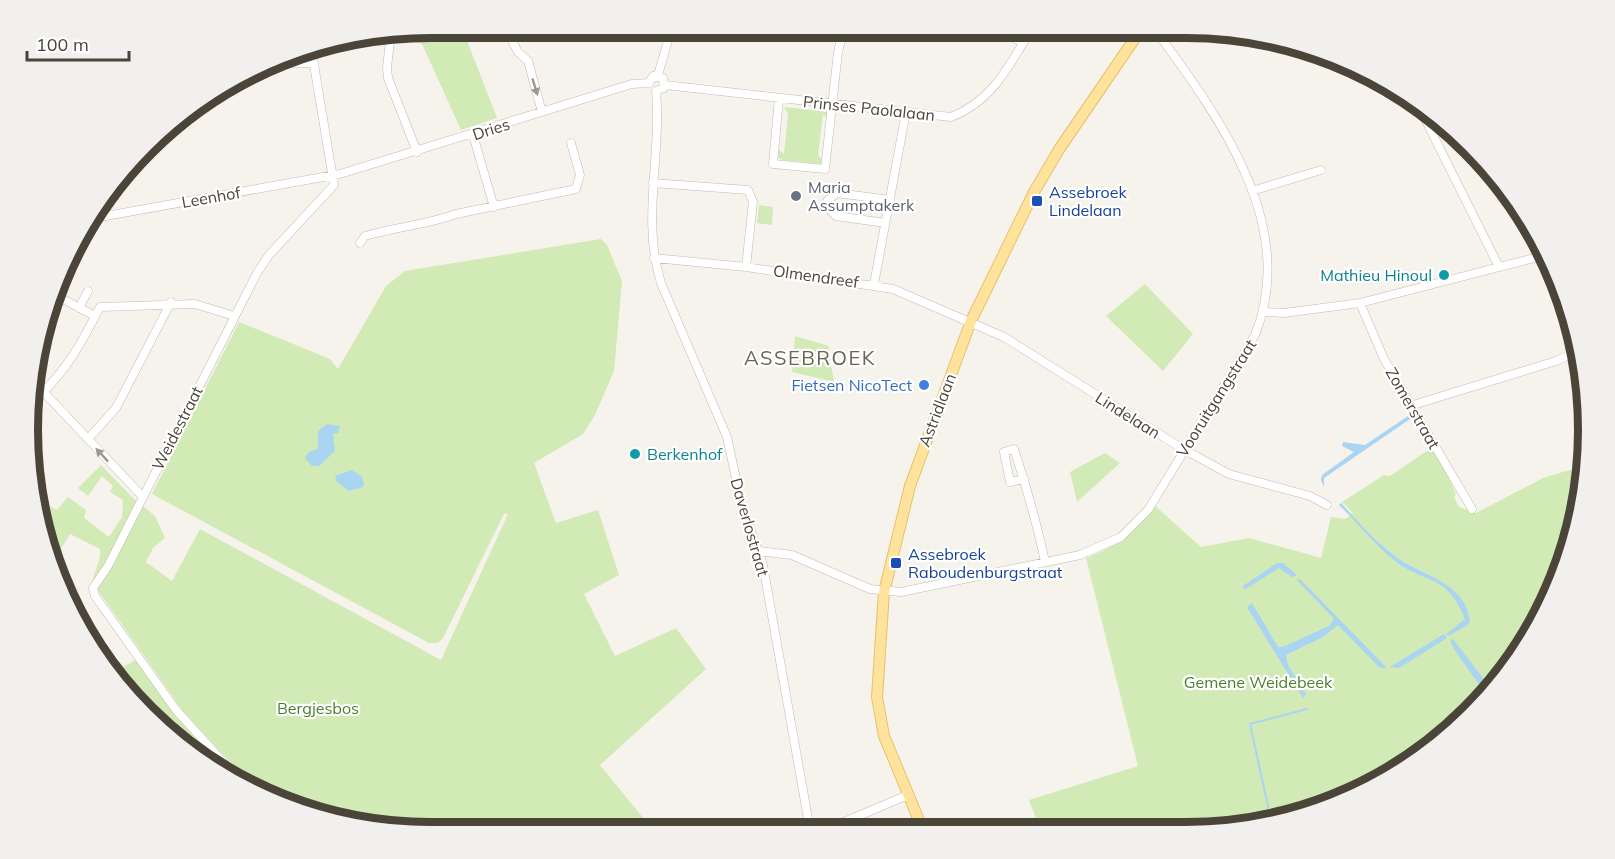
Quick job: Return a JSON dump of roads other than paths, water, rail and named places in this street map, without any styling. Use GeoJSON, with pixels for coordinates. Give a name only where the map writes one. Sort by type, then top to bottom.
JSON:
{"type":"FeatureCollection","features":[{"type":"Feature","properties":{"kind":"main road","name":"Astridlaan"},"geometry":{"type":"LineString","coordinates":[[920,822],[888,748],[878,711],[884,592],[912,478],[971,321],[1034,192],[1060,148],[1135,38]]}},
{"type":"Feature","properties":{"kind":"street"},"geometry":{"type":"LineString","coordinates":[[511,38],[518,52],[528,61],[542,112]]}},
{"type":"Feature","properties":{"kind":"street"},"geometry":{"type":"LineString","coordinates":[[658,75],[669,38]]}},
{"type":"Feature","properties":{"kind":"street"},"geometry":{"type":"LineString","coordinates":[[780,98],[773,164],[825,169],[841,38]]}},
{"type":"Feature","properties":{"kind":"street"},"geometry":{"type":"LineString","coordinates":[[1014,38],[1023,43]]}},
{"type":"Feature","properties":{"kind":"street","name":"Prinses Paolalaan"},"geometry":{"type":"LineString","coordinates":[[665,85],[951,117],[972,109],[989,92],[1026,38]]}},
{"type":"Feature","properties":{"kind":"street","name":"Vooruitgangstraat"},"geometry":{"type":"LineString","coordinates":[[884,592],[908,591],[1089,553],[1121,537],[1148,510],[1183,449],[1248,349],[1264,312],[1267,255],[1252,191],[1224,130],[1161,38]]}},
{"type":"Feature","properties":{"kind":"street"},"geometry":{"type":"LineString","coordinates":[[391,40],[388,78],[417,152]]}},
{"type":"Feature","properties":{"kind":"street"},"geometry":{"type":"LineString","coordinates":[[313,55],[334,176]]}},
{"type":"Feature","properties":{"kind":"street"},"geometry":{"type":"LineString","coordinates":[[288,64],[314,63]]}},
{"type":"Feature","properties":{"kind":"street"},"geometry":{"type":"LineString","coordinates":[[658,75],[663,78],[665,85],[656,91],[649,83],[651,78],[658,75]]}},
{"type":"Feature","properties":{"kind":"street","name":"Dries"},"geometry":{"type":"LineString","coordinates":[[334,176],[473,135],[632,84],[649,83]]}},
{"type":"Feature","properties":{"kind":"street","name":"Daverlostraat"},"geometry":{"type":"LineString","coordinates":[[656,91],[651,231],[654,258],[661,283],[727,437],[742,506],[759,551],[809,822]]}},
{"type":"Feature","properties":{"kind":"street"},"geometry":{"type":"LineString","coordinates":[[874,284],[906,112]]}},
{"type":"Feature","properties":{"kind":"street"},"geometry":{"type":"LineString","coordinates":[[1426,120],[1499,267]]}},
{"type":"Feature","properties":{"kind":"street"},"geometry":{"type":"LineString","coordinates":[[473,135],[494,207]]}},
{"type":"Feature","properties":{"kind":"street"},"geometry":{"type":"LineString","coordinates":[[360,243],[365,236],[388,229],[428,224],[456,214],[576,189],[581,180],[571,143]]}},
{"type":"Feature","properties":{"kind":"street"},"geometry":{"type":"LineString","coordinates":[[1252,191],[1321,170]]}},
{"type":"Feature","properties":{"kind":"street","name":"Leenhof"},"geometry":{"type":"LineString","coordinates":[[101,217],[334,176]]}},
{"type":"Feature","properties":{"kind":"street","name":"Weidestraat"},"geometry":{"type":"LineString","coordinates":[[224,763],[176,710],[95,596],[93,588],[143,497],[234,316],[269,255],[332,189],[334,176]]}},
{"type":"Feature","properties":{"kind":"street"},"geometry":{"type":"LineString","coordinates":[[653,183],[748,190],[753,202],[746,267]]}},
{"type":"Feature","properties":{"kind":"street"},"geometry":{"type":"LineString","coordinates":[[885,223],[836,216],[829,210],[827,201],[837,193],[890,200]]}},
{"type":"Feature","properties":{"kind":"street"},"geometry":{"type":"LineString","coordinates":[[1264,312],[1284,313],[1360,303],[1538,257]]}},
{"type":"Feature","properties":{"kind":"street","name":"Olmendreef"},"geometry":{"type":"LineString","coordinates":[[654,258],[746,267],[874,284],[893,289],[971,321]]}},
{"type":"Feature","properties":{"kind":"street"},"geometry":{"type":"LineString","coordinates":[[79,308],[88,291]]}},
{"type":"Feature","properties":{"kind":"street"},"geometry":{"type":"LineString","coordinates":[[60,298],[95,316]]}},
{"type":"Feature","properties":{"kind":"street"},"geometry":{"type":"LineString","coordinates":[[43,392],[62,373],[73,357],[100,307],[171,302],[195,304],[234,316]]}},
{"type":"Feature","properties":{"kind":"street"},"geometry":{"type":"LineString","coordinates":[[88,439],[116,408],[171,302]]}},
{"type":"Feature","properties":{"kind":"street","name":"Zomerstraat"},"geometry":{"type":"LineString","coordinates":[[1360,303],[1375,342],[1472,509]]}},
{"type":"Feature","properties":{"kind":"street","name":"Lindelaan"},"geometry":{"type":"LineString","coordinates":[[971,321],[1004,337],[1183,449],[1229,474],[1310,496],[1327,506]]}},
{"type":"Feature","properties":{"kind":"street"},"geometry":{"type":"LineString","coordinates":[[1413,405],[1556,361],[1570,355]]}},
{"type":"Feature","properties":{"kind":"street"},"geometry":{"type":"LineString","coordinates":[[40,388],[143,497]]}},
{"type":"Feature","properties":{"kind":"street"},"geometry":{"type":"LineString","coordinates":[[1024,479],[1045,562]]}},
{"type":"Feature","properties":{"kind":"street"},"geometry":{"type":"LineString","coordinates":[[759,551],[810,561],[870,589],[884,592]]}},
{"type":"Feature","properties":{"kind":"street"},"geometry":{"type":"LineString","coordinates":[[844,822],[908,795]]}},
{"type":"Feature","properties":{"kind":"water"},"geometry":{"type":"Polygon","coordinates":[[[1408,416],[1410,419],[1324,478],[1324,487],[1321,480],[1322,475],[1354,452],[1342,446],[1343,442],[1365,445],[1408,416]]]}},
{"type":"Feature","properties":{"kind":"water"},"geometry":{"type":"Polygon","coordinates":[[[327,424],[340,426],[338,433],[333,434],[335,451],[319,466],[312,466],[305,458],[309,452],[318,449],[318,431],[327,424]]]}},
{"type":"Feature","properties":{"kind":"water"},"geometry":{"type":"Polygon","coordinates":[[[352,470],[362,477],[364,484],[363,487],[349,491],[337,482],[335,476],[352,470]]]}},
{"type":"Feature","properties":{"kind":"water"},"geometry":{"type":"Polygon","coordinates":[[[1341,503],[1391,553],[1449,586],[1466,606],[1470,620],[1468,625],[1448,636],[1446,634],[1465,619],[1452,595],[1437,583],[1410,571],[1391,558],[1339,505],[1341,503]]]}},
{"type":"Feature","properties":{"kind":"water"},"geometry":{"type":"Polygon","coordinates":[[[1277,563],[1283,563],[1297,575],[1292,577],[1279,568],[1244,590],[1243,586],[1277,563]]]}},
{"type":"Feature","properties":{"kind":"water"},"geometry":{"type":"Polygon","coordinates":[[[1300,579],[1385,666],[1385,669],[1379,667],[1338,625],[1323,637],[1286,655],[1288,665],[1306,694],[1303,698],[1247,607],[1252,603],[1278,647],[1283,647],[1329,626],[1334,619],[1297,580],[1300,579]]]}},
{"type":"Feature","properties":{"kind":"water"},"geometry":{"type":"Polygon","coordinates":[[[1444,634],[1447,638],[1399,668],[1390,667],[1444,634]]]}},
{"type":"Feature","properties":{"kind":"water"},"geometry":{"type":"Polygon","coordinates":[[[1453,639],[1485,681],[1481,687],[1454,649],[1450,640],[1453,639]]]}},
{"type":"Feature","properties":{"kind":"waterway"},"geometry":{"type":"LineString","coordinates":[[1269,812],[1250,724],[1307,709]]}},
{"type":"Feature","properties":{"kind":"place","name":"Maria Assumptakerk"},"geometry":{"type":"Point","coordinates":[796,196]}},
{"type":"Feature","properties":{"kind":"place","name":"Assebroek Lindelaan"},"geometry":{"type":"Point","coordinates":[1037,201]}},
{"type":"Feature","properties":{"kind":"place","name":"Mathieu Hinoul"},"geometry":{"type":"Point","coordinates":[1444,275]}},
{"type":"Feature","properties":{"kind":"place","name":"Fietsen NicoTect"},"geometry":{"type":"Point","coordinates":[924,385]}},
{"type":"Feature","properties":{"kind":"place","name":"Berkenhof"},"geometry":{"type":"Point","coordinates":[635,454]}},
{"type":"Feature","properties":{"kind":"place","name":"Assebroek Raboudenburgstraat"},"geometry":{"type":"Point","coordinates":[896,563]}},
{"type":"Feature","properties":{"kind":"district","name":"ASSEBROEK"},"geometry":{"type":"Point","coordinates":[810,357]}},
{"type":"Feature","properties":{"kind":"park label","name":"Gemene Weidebeek"},"geometry":{"type":"Point","coordinates":[1258,682]}},
{"type":"Feature","properties":{"kind":"park label","name":"Bergjesbos"},"geometry":{"type":"Point","coordinates":[318,708]}}]}
